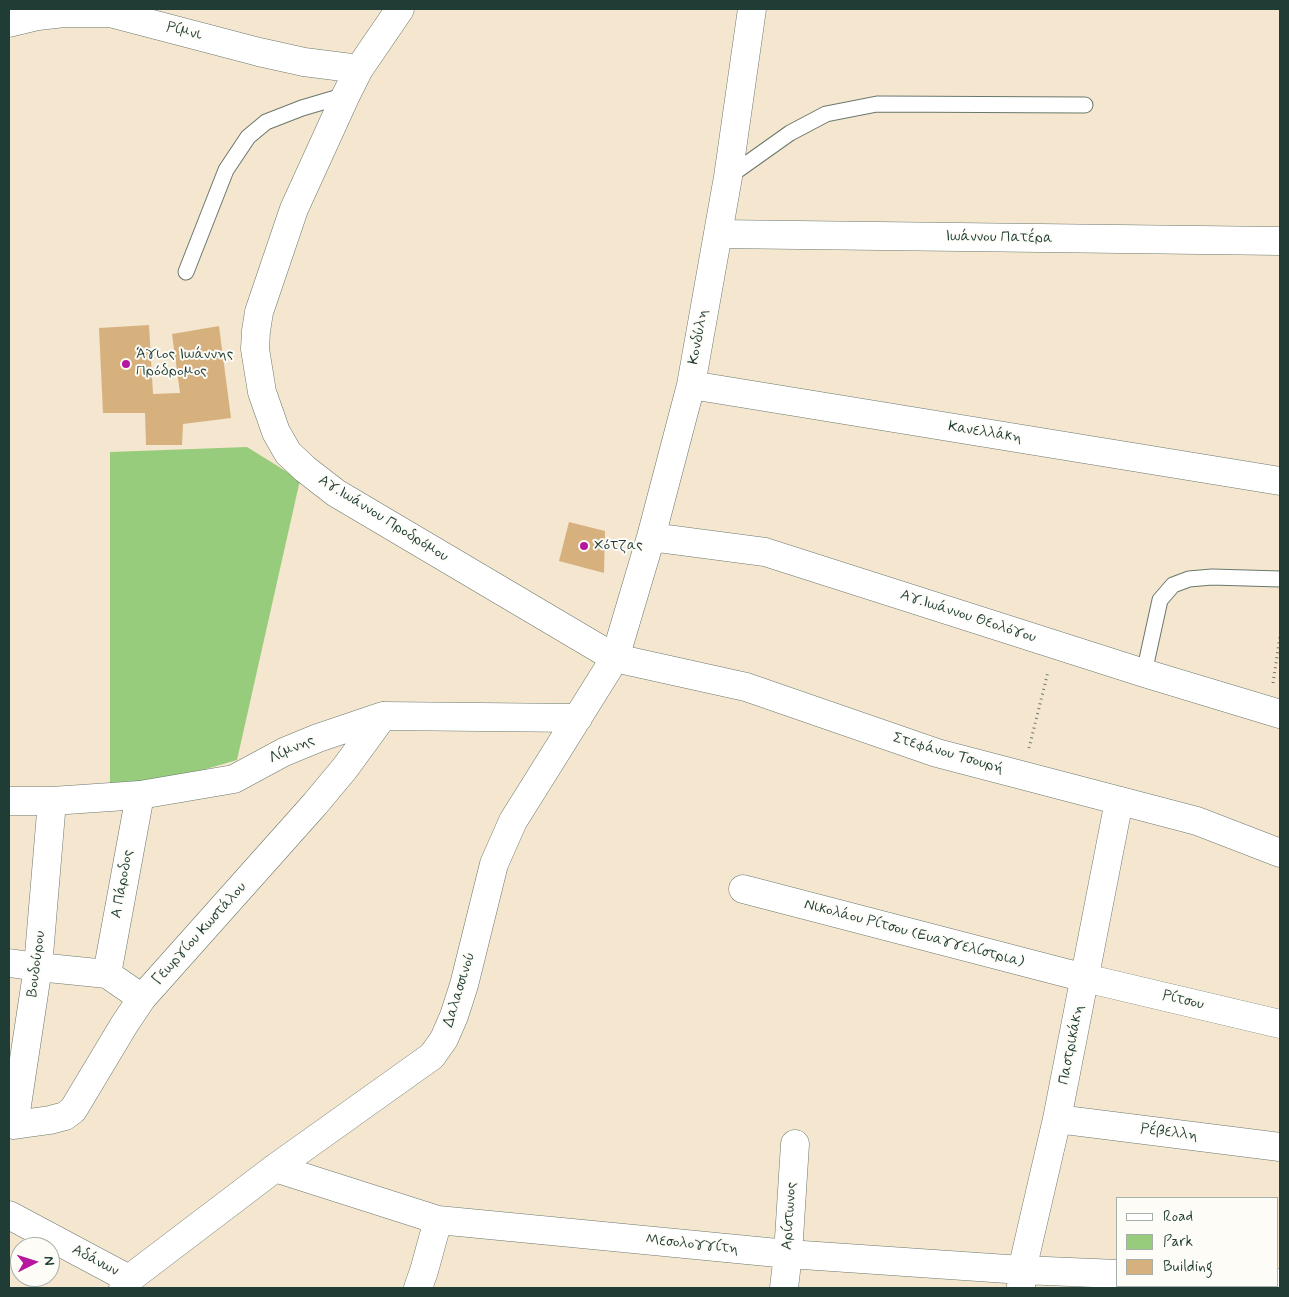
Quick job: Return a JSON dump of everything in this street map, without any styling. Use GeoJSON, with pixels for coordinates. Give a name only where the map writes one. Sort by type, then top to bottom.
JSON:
{"type":"FeatureCollection","features":[{"type":"Feature","properties":{"kind":"street","name":"Αγ.Ιωάννου Προδρόμου"},"geometry":{"type":"LineString","coordinates":[[400,9],[359,69],[294,209],[259,312],[256,349],[262,392],[276,432],[288,453],[336,493],[615,658]]}},
{"type":"Feature","properties":{"kind":"street","name":"Κονδύλη"},"geometry":{"type":"LineString","coordinates":[[615,658],[651,536],[691,385],[728,177],[752,9]]}},
{"type":"Feature","properties":{"kind":"street","name":"Ρίμνι"},"geometry":{"type":"LineString","coordinates":[[9,24],[38,16],[110,11],[258,52],[295,60],[359,69]]}},
{"type":"Feature","properties":{"kind":"street","name":"Ιωάννου Πατέρα"},"geometry":{"type":"LineString","coordinates":[[718,234],[1280,241]]}},
{"type":"Feature","properties":{"kind":"street","name":"Κανελλάκη"},"geometry":{"type":"LineString","coordinates":[[691,385],[1280,481]]}},
{"type":"Feature","properties":{"kind":"street","name":"Αγ.Ιωάννου Θεολόγου"},"geometry":{"type":"LineString","coordinates":[[651,536],[765,552],[1144,673],[1274,712]]}},
{"type":"Feature","properties":{"kind":"street","name":"Δαλασσινού"},"geometry":{"type":"LineString","coordinates":[[126,1283],[275,1168],[432,1056],[444,1039],[454,1016],[464,985],[494,864],[513,821],[615,658]]}},
{"type":"Feature","properties":{"kind":"street","name":"Στεφάνου Τσουρή"},"geometry":{"type":"LineString","coordinates":[[615,658],[746,687],[937,753],[1197,821],[1280,853]]}},
{"type":"Feature","properties":{"kind":"street","name":"Λίμνης"},"geometry":{"type":"LineString","coordinates":[[9,801],[52,801],[140,795],[234,779],[284,752],[318,738],[383,716],[578,718]]}},
{"type":"Feature","properties":{"kind":"street","name":"Γεωργίου Κωστάλου"},"geometry":{"type":"LineString","coordinates":[[11,1125],[50,1120],[65,1116],[73,1110],[142,998],[315,804],[345,768],[383,716]]}},
{"type":"Feature","properties":{"kind":"street","name":"Α Πάροδος"},"geometry":{"type":"LineString","coordinates":[[107,974],[140,795]]}},
{"type":"Feature","properties":{"kind":"street","name":"Βουδούρου"},"geometry":{"type":"LineString","coordinates":[[11,1125],[38,968],[52,801]]}},
{"type":"Feature","properties":{"kind":"street","name":"Παστρικάκη"},"geometry":{"type":"LineString","coordinates":[[1022,1279],[1057,1119],[1119,801]]}},
{"type":"Feature","properties":{"kind":"street","name":"Νικολάου Ρίτσου (Ευαγγελίστρια)"},"geometry":{"type":"LineString","coordinates":[[743,889],[1085,978]]}},
{"type":"Feature","properties":{"kind":"street"},"geometry":{"type":"LineString","coordinates":[[9,963],[38,968],[107,974],[142,998]]}},
{"type":"Feature","properties":{"kind":"street","name":"Ρίτσου"},"geometry":{"type":"LineString","coordinates":[[1085,978],[1280,1024]]}},
{"type":"Feature","properties":{"kind":"street","name":"Ρέβελλη"},"geometry":{"type":"LineString","coordinates":[[1057,1119],[1280,1147]]}},
{"type":"Feature","properties":{"kind":"street","name":"Αρίστωνος"},"geometry":{"type":"LineString","coordinates":[[784,1288],[795,1144]]}},
{"type":"Feature","properties":{"kind":"street","name":"Μεσολογγίτη"},"geometry":{"type":"LineString","coordinates":[[275,1168],[438,1220],[1022,1279],[1116,1274]]}},
{"type":"Feature","properties":{"kind":"street","name":"Αδάνων"},"geometry":{"type":"LineString","coordinates":[[9,1215],[126,1283]]}},
{"type":"Feature","properties":{"kind":"street"},"geometry":{"type":"LineString","coordinates":[[418,1288],[438,1220]]}},
{"type":"Feature","properties":{"kind":"lane"},"geometry":{"type":"LineString","coordinates":[[186,272],[226,170],[248,137],[266,122],[302,108],[346,95]]}},
{"type":"Feature","properties":{"kind":"lane"},"geometry":{"type":"LineString","coordinates":[[728,177],[790,133],[826,114],[877,104],[1085,105]]}},
{"type":"Feature","properties":{"kind":"lane"},"geometry":{"type":"LineString","coordinates":[[1144,673],[1160,600],[1173,585],[1189,579],[1212,577],[1280,579]]}},
{"type":"Feature","properties":{"kind":"path"},"geometry":{"type":"LineString","coordinates":[[1274,712],[1280,636]]}},
{"type":"Feature","properties":{"kind":"path"},"geometry":{"type":"LineString","coordinates":[[1022,776],[1046,677]]}},
{"type":"Feature","properties":{"kind":"green space"},"geometry":{"type":"Polygon","coordinates":[[[247,447],[300,480],[237,760],[110,797],[110,452],[247,447]]]}},
{"type":"Feature","properties":{"kind":"building","name":"Άγιος Ιωάννης Πρόδρομος"},"geometry":{"type":"Polygon","coordinates":[[[149,325],[153,394],[180,393],[172,334],[219,326],[231,418],[183,424],[182,445],[146,445],[145,413],[103,413],[99,328],[149,325]]]}},
{"type":"Feature","properties":{"kind":"building","name":"Χότζας"},"geometry":{"type":"Polygon","coordinates":[[[569,522],[605,531],[604,573],[559,561],[569,522]]]}},
{"type":"Feature","properties":{"kind":"place","name":"Άγιος Ιωάννης Πρόδρομος"},"geometry":{"type":"Point","coordinates":[126,364]}},
{"type":"Feature","properties":{"kind":"place","name":"Χότζας"},"geometry":{"type":"Point","coordinates":[584,546]}}]}
